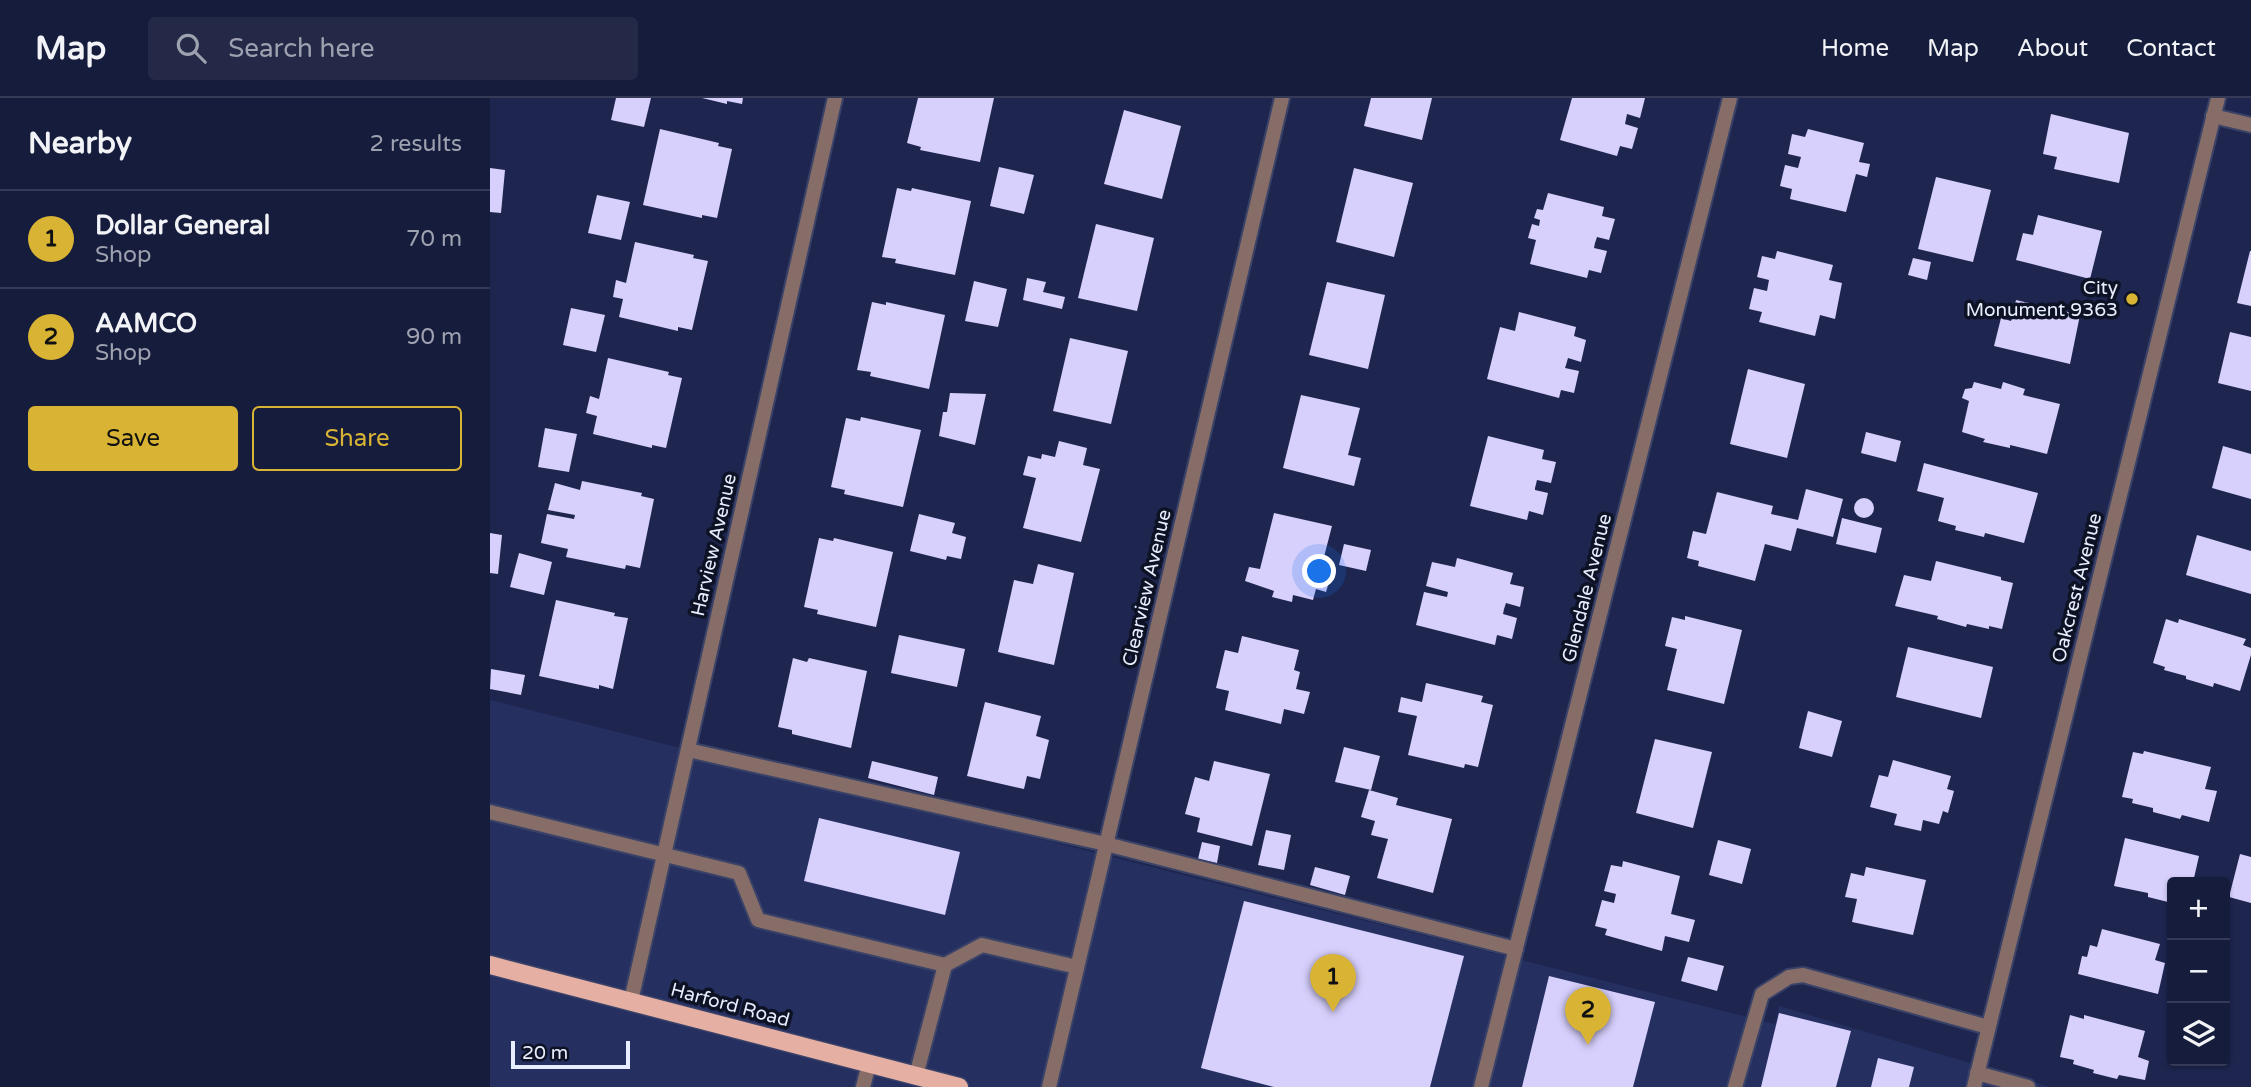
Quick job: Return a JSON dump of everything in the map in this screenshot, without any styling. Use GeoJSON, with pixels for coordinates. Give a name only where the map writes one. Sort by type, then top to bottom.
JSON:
{"type":"FeatureCollection","features":[{"type":"Feature","properties":{"kind":"main road","name":"Harford Road"},"geometry":{"type":"LineString","coordinates":[[490,965],[959,1087]]}},
{"type":"Feature","properties":{"kind":"street","name":"Harview Avenue"},"geometry":{"type":"LineString","coordinates":[[631,1001],[835,98]]}},
{"type":"Feature","properties":{"kind":"street","name":"Clearview Avenue"},"geometry":{"type":"LineString","coordinates":[[1049,1087],[1282,98]]}},
{"type":"Feature","properties":{"kind":"street","name":"Glendale Avenue"},"geometry":{"type":"LineString","coordinates":[[1481,1087],[1730,98]]}},
{"type":"Feature","properties":{"kind":"street","name":"Oakcrest Avenue"},"geometry":{"type":"LineString","coordinates":[[1975,1080],[2218,98]]}},
{"type":"Feature","properties":{"kind":"street"},"geometry":{"type":"LineString","coordinates":[[2213,116],[2251,125]]}},
{"type":"Feature","properties":{"kind":"street"},"geometry":{"type":"LineString","coordinates":[[688,750],[1106,844],[1516,949]]}},
{"type":"Feature","properties":{"kind":"street"},"geometry":{"type":"LineString","coordinates":[[490,812],[739,873],[758,920],[945,965],[982,945],[1077,967]]}},
{"type":"Feature","properties":{"kind":"street"},"geometry":{"type":"LineString","coordinates":[[916,1076],[945,965]]}},
{"type":"Feature","properties":{"kind":"street"},"geometry":{"type":"LineString","coordinates":[[1735,1087],[1762,994],[1789,977],[1803,975],[1988,1027]]}},
{"type":"Feature","properties":{"kind":"street"},"geometry":{"type":"LineString","coordinates":[[863,1087],[869,1064]]}},
{"type":"Feature","properties":{"kind":"street"},"geometry":{"type":"LineString","coordinates":[[1975,1080],[2028,1087]]}},
{"type":"Feature","properties":{"kind":"shaded area"},"geometry":{"type":"Polygon","coordinates":[[[490,700],[1775,1024],[1779,1006],[2050,1087],[490,1087],[490,700]]]}},
{"type":"Feature","properties":{"kind":"building"},"geometry":{"type":"Polygon","coordinates":[[[616,98],[651,98],[644,127],[611,120],[616,98]]]}},
{"type":"Feature","properties":{"kind":"building"},"geometry":{"type":"Polygon","coordinates":[[[702,98],[743,98],[742,104],[727,101],[727,104],[702,98]]]}},
{"type":"Feature","properties":{"kind":"building"},"geometry":{"type":"Polygon","coordinates":[[[918,98],[994,98],[980,162],[920,150],[921,147],[907,143],[918,98]]]}},
{"type":"Feature","properties":{"kind":"building"},"geometry":{"type":"Polygon","coordinates":[[[1371,98],[1432,98],[1422,140],[1364,126],[1371,98]]]}},
{"type":"Feature","properties":{"kind":"building"},"geometry":{"type":"Polygon","coordinates":[[[1572,98],[1645,98],[1640,118],[1627,114],[1625,124],[1638,128],[1632,149],[1620,146],[1617,156],[1560,140],[1572,98]]]}},
{"type":"Feature","properties":{"kind":"building"},"geometry":{"type":"Polygon","coordinates":[[[1124,110],[1181,126],[1162,199],[1104,184],[1124,110]]]}},
{"type":"Feature","properties":{"kind":"building"},"geometry":{"type":"Polygon","coordinates":[[[2051,114],[2129,133],[2119,183],[2054,169],[2057,157],[2043,154],[2051,114]]]}},
{"type":"Feature","properties":{"kind":"building"},"geometry":{"type":"Polygon","coordinates":[[[660,129],[719,143],[718,146],[732,149],[717,218],[702,215],[702,218],[643,205],[660,129]]]}},
{"type":"Feature","properties":{"kind":"building"},"geometry":{"type":"Polygon","coordinates":[[[1808,129],[1864,143],[1859,162],[1870,164],[1867,177],[1856,174],[1846,212],[1790,199],[1792,189],[1780,186],[1785,165],[1798,168],[1801,157],[1788,154],[1792,134],[1805,137],[1808,129]]]}},
{"type":"Feature","properties":{"kind":"building"},"geometry":{"type":"Polygon","coordinates":[[[999,167],[1034,175],[1024,214],[990,206],[999,167]]]}},
{"type":"Feature","properties":{"kind":"building"},"geometry":{"type":"Polygon","coordinates":[[[490,168],[505,170],[501,213],[490,212],[490,168]]]}},
{"type":"Feature","properties":{"kind":"building"},"geometry":{"type":"Polygon","coordinates":[[[1354,168],[1413,183],[1394,257],[1336,242],[1354,168]]]}},
{"type":"Feature","properties":{"kind":"building"},"geometry":{"type":"Polygon","coordinates":[[[1936,177],[1991,190],[1973,262],[1918,249],[1936,177]]]}},
{"type":"Feature","properties":{"kind":"building"},"geometry":{"type":"Polygon","coordinates":[[[897,188],[911,191],[912,188],[971,201],[955,275],[895,263],[896,259],[882,257],[897,188]]]}},
{"type":"Feature","properties":{"kind":"building"},"geometry":{"type":"Polygon","coordinates":[[[1548,193],[1604,207],[1602,216],[1615,219],[1609,240],[1597,237],[1595,243],[1594,248],[1607,251],[1601,273],[1589,270],[1587,278],[1530,264],[1536,240],[1528,238],[1532,224],[1539,226],[1540,220],[1534,218],[1537,209],[1543,210],[1548,193]]]}},
{"type":"Feature","properties":{"kind":"building"},"geometry":{"type":"Polygon","coordinates":[[[597,195],[630,202],[621,240],[588,233],[597,195]]]}},
{"type":"Feature","properties":{"kind":"building"},"geometry":{"type":"Polygon","coordinates":[[[2038,215],[2102,231],[2090,279],[2016,260],[2023,233],[2033,235],[2038,215]]]}},
{"type":"Feature","properties":{"kind":"building"},"geometry":{"type":"Polygon","coordinates":[[[1096,224],[1154,238],[1137,311],[1078,298],[1096,224]]]}},
{"type":"Feature","properties":{"kind":"building"},"geometry":{"type":"Polygon","coordinates":[[[635,242],[694,255],[693,258],[708,261],[692,330],[678,327],[678,331],[619,317],[623,299],[613,297],[616,280],[626,283],[635,242]]]}},
{"type":"Feature","properties":{"kind":"building"},"geometry":{"type":"Polygon","coordinates":[[[1777,251],[1833,265],[1829,280],[1842,283],[1835,319],[1820,315],[1815,336],[1759,322],[1762,312],[1749,309],[1754,288],[1767,291],[1769,280],[1757,277],[1762,256],[1775,259],[1777,251]]]}},
{"type":"Feature","properties":{"kind":"building"},"geometry":{"type":"Polygon","coordinates":[[[2251,251],[2251,306],[2237,303],[2251,251]]]}},
{"type":"Feature","properties":{"kind":"building"},"geometry":{"type":"Polygon","coordinates":[[[1913,258],[1931,262],[1927,280],[1908,275],[1913,258]]]}},
{"type":"Feature","properties":{"kind":"building"},"geometry":{"type":"Polygon","coordinates":[[[1027,278],[1046,282],[1043,292],[1065,297],[1062,309],[1023,300],[1027,278]]]}},
{"type":"Feature","properties":{"kind":"building"},"geometry":{"type":"Polygon","coordinates":[[[974,281],[1007,289],[998,327],[965,321],[974,281]]]}},
{"type":"Feature","properties":{"kind":"building"},"geometry":{"type":"Polygon","coordinates":[[[1327,282],[1385,295],[1368,369],[1309,355],[1327,282]]]}},
{"type":"Feature","properties":{"kind":"building"},"geometry":{"type":"Polygon","coordinates":[[[2016,300],[2080,315],[2070,364],[1994,346],[2001,318],[2011,321],[2016,300]]]}},
{"type":"Feature","properties":{"kind":"building"},"geometry":{"type":"Polygon","coordinates":[[[872,302],[886,305],[886,302],[945,315],[929,389],[870,376],[871,372],[857,370],[872,302]]]}},
{"type":"Feature","properties":{"kind":"building"},"geometry":{"type":"Polygon","coordinates":[[[571,308],[605,315],[596,352],[563,345],[571,308]]]}},
{"type":"Feature","properties":{"kind":"building"},"geometry":{"type":"Polygon","coordinates":[[[1519,312],[1576,327],[1574,336],[1586,340],[1581,362],[1568,358],[1565,368],[1579,371],[1574,393],[1561,390],[1559,398],[1487,379],[1500,327],[1515,331],[1519,312]]]}},
{"type":"Feature","properties":{"kind":"building"},"geometry":{"type":"Polygon","coordinates":[[[2230,332],[2251,337],[2251,391],[2218,383],[2230,332]]]}},
{"type":"Feature","properties":{"kind":"building"},"geometry":{"type":"Polygon","coordinates":[[[1070,338],[1128,351],[1111,424],[1053,411],[1070,338]]]}},
{"type":"Feature","properties":{"kind":"building"},"geometry":{"type":"Polygon","coordinates":[[[608,358],[669,372],[668,375],[682,378],[666,448],[652,445],[652,448],[593,434],[597,416],[586,413],[590,396],[599,399],[608,358]]]}},
{"type":"Feature","properties":{"kind":"building"},"geometry":{"type":"Polygon","coordinates":[[[1748,369],[1805,384],[1787,458],[1730,444],[1748,369]]]}},
{"type":"Feature","properties":{"kind":"building"},"geometry":{"type":"Polygon","coordinates":[[[1974,382],[2001,389],[2003,382],[2025,389],[2023,395],[2060,404],[2047,454],[1983,442],[1985,439],[1962,432],[1969,401],[1962,398],[1965,389],[1972,388],[1974,382]]]}},
{"type":"Feature","properties":{"kind":"building"},"geometry":{"type":"Polygon","coordinates":[[[950,393],[986,394],[975,445],[939,436],[950,393]]]}},
{"type":"Feature","properties":{"kind":"building"},"geometry":{"type":"Polygon","coordinates":[[[1301,395],[1360,408],[1348,455],[1361,458],[1354,486],[1283,468],[1301,395]]]}},
{"type":"Feature","properties":{"kind":"building"},"geometry":{"type":"Polygon","coordinates":[[[861,417],[921,430],[903,507],[844,494],[845,490],[831,487],[846,418],[860,421],[861,417]]]}},
{"type":"Feature","properties":{"kind":"building"},"geometry":{"type":"Polygon","coordinates":[[[545,428],[577,434],[569,472],[538,467],[545,428]]]}},
{"type":"Feature","properties":{"kind":"building"},"geometry":{"type":"Polygon","coordinates":[[[1866,432],[1901,441],[1896,462],[1861,453],[1866,432]]]}},
{"type":"Feature","properties":{"kind":"building"},"geometry":{"type":"Polygon","coordinates":[[[1488,436],[1544,450],[1542,459],[1556,462],[1551,483],[1537,480],[1535,488],[1548,493],[1543,515],[1529,511],[1527,520],[1470,506],[1488,436]]]}},
{"type":"Feature","properties":{"kind":"building"},"geometry":{"type":"Polygon","coordinates":[[[1059,441],[1087,448],[1083,465],[1100,469],[1081,542],[1023,528],[1036,478],[1023,475],[1028,456],[1041,459],[1042,454],[1055,457],[1059,441]]]}},
{"type":"Feature","properties":{"kind":"building"},"geometry":{"type":"Polygon","coordinates":[[[2223,446],[2251,454],[2251,499],[2212,488],[2223,446]]]}},
{"type":"Feature","properties":{"kind":"building"},"geometry":{"type":"Polygon","coordinates":[[[1924,463],[2038,493],[2024,543],[1985,533],[1984,537],[1955,530],[1956,526],[1938,521],[1944,498],[1917,491],[1924,463]]]}},
{"type":"Feature","properties":{"kind":"building"},"geometry":{"type":"Polygon","coordinates":[[[582,481],[642,493],[641,496],[654,499],[640,568],[626,565],[625,569],[566,557],[568,549],[541,543],[547,514],[574,519],[575,515],[548,510],[555,483],[580,490],[582,481]]]}},
{"type":"Feature","properties":{"kind":"building"},"geometry":{"type":"Polygon","coordinates":[[[1806,489],[1843,499],[1833,537],[1797,528],[1791,551],[1765,544],[1755,581],[1698,566],[1699,561],[1687,558],[1693,531],[1706,534],[1717,492],[1773,506],[1771,514],[1798,520],[1806,489]]]}},
{"type":"Feature","properties":{"kind":"building"},"geometry":{"type":"Polygon","coordinates":[[[1860,498],[1868,498],[1874,508],[1868,518],[1860,518],[1854,512],[1854,504],[1860,498]]]}},
{"type":"Feature","properties":{"kind":"building"},"geometry":{"type":"Polygon","coordinates":[[[1274,513],[1332,526],[1318,580],[1329,582],[1326,592],[1316,589],[1313,600],[1293,595],[1292,602],[1272,597],[1274,591],[1245,581],[1249,567],[1260,569],[1274,513]]]}},
{"type":"Feature","properties":{"kind":"building"},"geometry":{"type":"Polygon","coordinates":[[[919,514],[955,523],[952,533],[966,537],[961,559],[947,556],[946,560],[910,551],[919,514]]]}},
{"type":"Feature","properties":{"kind":"building"},"geometry":{"type":"Polygon","coordinates":[[[1842,518],[1882,528],[1876,553],[1836,544],[1842,518]]]}},
{"type":"Feature","properties":{"kind":"building"},"geometry":{"type":"Polygon","coordinates":[[[490,533],[502,535],[498,574],[490,573],[490,533]]]}},
{"type":"Feature","properties":{"kind":"building"},"geometry":{"type":"Polygon","coordinates":[[[2197,535],[2251,551],[2251,594],[2186,575],[2197,535]]]}},
{"type":"Feature","properties":{"kind":"building"},"geometry":{"type":"Polygon","coordinates":[[[819,538],[833,541],[834,538],[893,552],[876,627],[817,614],[818,610],[804,607],[819,538]]]}},
{"type":"Feature","properties":{"kind":"building"},"geometry":{"type":"Polygon","coordinates":[[[1344,544],[1371,550],[1366,571],[1339,565],[1344,544]]]}},
{"type":"Feature","properties":{"kind":"building"},"geometry":{"type":"Polygon","coordinates":[[[519,553],[552,562],[544,595],[510,587],[519,553]]]}},
{"type":"Feature","properties":{"kind":"building"},"geometry":{"type":"Polygon","coordinates":[[[1457,558],[1513,573],[1510,584],[1524,587],[1520,607],[1506,603],[1504,609],[1503,614],[1517,618],[1512,639],[1497,635],[1495,645],[1416,625],[1424,592],[1447,597],[1448,592],[1426,586],[1432,562],[1455,567],[1457,558]]]}},
{"type":"Feature","properties":{"kind":"building"},"geometry":{"type":"Polygon","coordinates":[[[1936,561],[2001,577],[2001,580],[2013,583],[2002,629],[1967,624],[1966,627],[1937,619],[1938,616],[1895,606],[1904,575],[1931,581],[1936,561]]]}},
{"type":"Feature","properties":{"kind":"building"},"geometry":{"type":"Polygon","coordinates":[[[1038,564],[1074,573],[1054,665],[998,652],[1014,580],[1033,584],[1038,564]]]}},
{"type":"Feature","properties":{"kind":"building"},"geometry":{"type":"Polygon","coordinates":[[[556,600],[628,618],[613,689],[599,685],[599,689],[539,676],[556,600]]]}},
{"type":"Feature","properties":{"kind":"building"},"geometry":{"type":"Polygon","coordinates":[[[1685,616],[1742,630],[1724,704],[1667,690],[1677,649],[1665,646],[1672,617],[1685,620],[1685,616]]]}},
{"type":"Feature","properties":{"kind":"building"},"geometry":{"type":"Polygon","coordinates":[[[2166,619],[2178,623],[2179,619],[2246,639],[2243,645],[2251,648],[2251,655],[2240,691],[2214,683],[2213,687],[2186,679],[2186,676],[2164,670],[2165,667],[2153,663],[2166,619]]]}},
{"type":"Feature","properties":{"kind":"building"},"geometry":{"type":"Polygon","coordinates":[[[899,635],[965,649],[957,687],[891,673],[899,635]]]}},
{"type":"Feature","properties":{"kind":"building"},"geometry":{"type":"Polygon","coordinates":[[[1242,636],[1299,650],[1294,670],[1300,672],[1296,689],[1310,692],[1304,714],[1284,709],[1281,724],[1225,710],[1229,691],[1216,688],[1225,650],[1238,653],[1242,636]]]}},
{"type":"Feature","properties":{"kind":"building"},"geometry":{"type":"Polygon","coordinates":[[[1908,647],[1993,667],[1981,718],[1896,697],[1908,647]]]}},
{"type":"Feature","properties":{"kind":"building"},"geometry":{"type":"Polygon","coordinates":[[[793,658],[807,662],[809,658],[867,671],[851,748],[792,734],[792,730],[778,727],[793,658]]]}},
{"type":"Feature","properties":{"kind":"building"},"geometry":{"type":"Polygon","coordinates":[[[491,669],[525,675],[521,695],[490,689],[491,669]]]}},
{"type":"Feature","properties":{"kind":"building"},"geometry":{"type":"Polygon","coordinates":[[[1426,683],[1483,696],[1481,702],[1493,705],[1478,767],[1465,764],[1464,768],[1408,755],[1417,716],[1398,712],[1401,697],[1422,702],[1426,683]]]}},
{"type":"Feature","properties":{"kind":"building"},"geometry":{"type":"Polygon","coordinates":[[[985,702],[1041,716],[1036,736],[1049,740],[1040,779],[1027,776],[1024,789],[967,776],[985,702]]]}},
{"type":"Feature","properties":{"kind":"building"},"geometry":{"type":"Polygon","coordinates":[[[1808,711],[1842,721],[1832,757],[1799,748],[1808,711]]]}},
{"type":"Feature","properties":{"kind":"building"},"geometry":{"type":"Polygon","coordinates":[[[1655,739],[1712,752],[1693,828],[1636,813],[1655,739]]]}},
{"type":"Feature","properties":{"kind":"building"},"geometry":{"type":"Polygon","coordinates":[[[1344,747],[1380,756],[1371,790],[1335,782],[1344,747]]]}},
{"type":"Feature","properties":{"kind":"building"},"geometry":{"type":"Polygon","coordinates":[[[2144,751],[2211,767],[2205,789],[2217,791],[2209,822],[2182,815],[2180,819],[2153,812],[2153,808],[2132,803],[2133,799],[2122,797],[2133,752],[2143,754],[2144,751]]]}},
{"type":"Feature","properties":{"kind":"building"},"geometry":{"type":"Polygon","coordinates":[[[1893,760],[1951,776],[1947,789],[1954,791],[1948,813],[1943,811],[1939,824],[1923,820],[1921,831],[1894,825],[1897,814],[1870,807],[1879,775],[1888,777],[1893,760]]]}},
{"type":"Feature","properties":{"kind":"building"},"geometry":{"type":"Polygon","coordinates":[[[872,761],[938,777],[934,795],[868,778],[872,761]]]}},
{"type":"Feature","properties":{"kind":"building"},"geometry":{"type":"Polygon","coordinates":[[[1214,761],[1270,774],[1252,846],[1197,832],[1200,818],[1185,814],[1195,777],[1209,781],[1214,761]]]}},
{"type":"Feature","properties":{"kind":"building"},"geometry":{"type":"Polygon","coordinates":[[[1369,790],[1398,798],[1396,805],[1452,819],[1433,893],[1377,878],[1388,839],[1371,835],[1375,821],[1361,817],[1369,790]]]}},
{"type":"Feature","properties":{"kind":"building"},"geometry":{"type":"Polygon","coordinates":[[[819,818],[960,852],[945,915],[804,881],[819,818]]]}},
{"type":"Feature","properties":{"kind":"building"},"geometry":{"type":"Polygon","coordinates":[[[1266,830],[1291,835],[1284,870],[1258,865],[1266,830]]]}},
{"type":"Feature","properties":{"kind":"building"},"geometry":{"type":"Polygon","coordinates":[[[2125,838],[2199,856],[2194,877],[2167,877],[2167,902],[2148,897],[2148,893],[2114,886],[2125,838]]]}},
{"type":"Feature","properties":{"kind":"building"},"geometry":{"type":"Polygon","coordinates":[[[1718,840],[1751,849],[1742,884],[1709,875],[1718,840]]]}},
{"type":"Feature","properties":{"kind":"building"},"geometry":{"type":"Polygon","coordinates":[[[1202,842],[1220,846],[1217,863],[1198,859],[1202,842]]]}},
{"type":"Feature","properties":{"kind":"building"},"geometry":{"type":"Polygon","coordinates":[[[2240,854],[2251,857],[2251,903],[2230,897],[2240,854]]]}},
{"type":"Feature","properties":{"kind":"building"},"geometry":{"type":"Polygon","coordinates":[[[1623,861],[1680,876],[1671,914],[1695,920],[1689,942],[1665,936],[1662,951],[1605,935],[1607,929],[1595,926],[1602,900],[1614,903],[1616,894],[1604,891],[1611,865],[1622,867],[1623,861]]]}},
{"type":"Feature","properties":{"kind":"building"},"geometry":{"type":"Polygon","coordinates":[[[1315,867],[1350,876],[1345,895],[1310,885],[1315,867]]]}},
{"type":"Feature","properties":{"kind":"building"},"geometry":{"type":"Polygon","coordinates":[[[1866,867],[1926,880],[1913,935],[1852,922],[1857,899],[1845,897],[1851,873],[1864,876],[1866,867]]]}},
{"type":"Feature","properties":{"kind":"building"},"geometry":{"type":"Polygon","coordinates":[[[1244,901],[1464,956],[1430,1087],[1274,1087],[1201,1068],[1244,901]]]}},
{"type":"Feature","properties":{"kind":"building"},"geometry":{"type":"Polygon","coordinates":[[[2102,929],[2160,944],[2155,960],[2165,963],[2158,994],[2078,974],[2082,956],[2087,957],[2090,945],[2097,947],[2102,929]]]}},
{"type":"Feature","properties":{"kind":"building"},"geometry":{"type":"Polygon","coordinates":[[[1688,957],[1724,966],[1717,991],[1681,981],[1688,957]]]}},
{"type":"Feature","properties":{"kind":"building"},"geometry":{"type":"Polygon","coordinates":[[[1549,976],[1655,1002],[1633,1087],[1522,1087],[1549,976]]]}},
{"type":"Feature","properties":{"kind":"building"},"geometry":{"type":"Polygon","coordinates":[[[1779,1013],[1851,1031],[1836,1087],[1761,1087],[1779,1013]]]}},
{"type":"Feature","properties":{"kind":"building"},"geometry":{"type":"Polygon","coordinates":[[[2070,1015],[2084,1019],[2084,1015],[2145,1031],[2138,1057],[2149,1061],[2145,1080],[2119,1075],[2117,1079],[2093,1073],[2094,1070],[2073,1064],[2074,1060],[2060,1057],[2070,1015]]]}},
{"type":"Feature","properties":{"kind":"building"},"geometry":{"type":"Polygon","coordinates":[[[1878,1058],[1914,1067],[1909,1087],[1871,1087],[1878,1058]]]}},
{"type":"Feature","properties":{"kind":"place","name":"City Monument 9363"},"geometry":{"type":"Point","coordinates":[2132,299]}},
{"type":"Feature","properties":{"kind":"place","name":"Dollar General"},"geometry":{"type":"Point","coordinates":[1333,1012]}},
{"type":"Feature","properties":{"kind":"place","name":"AAMCO"},"geometry":{"type":"Point","coordinates":[1588,1045]}}]}
